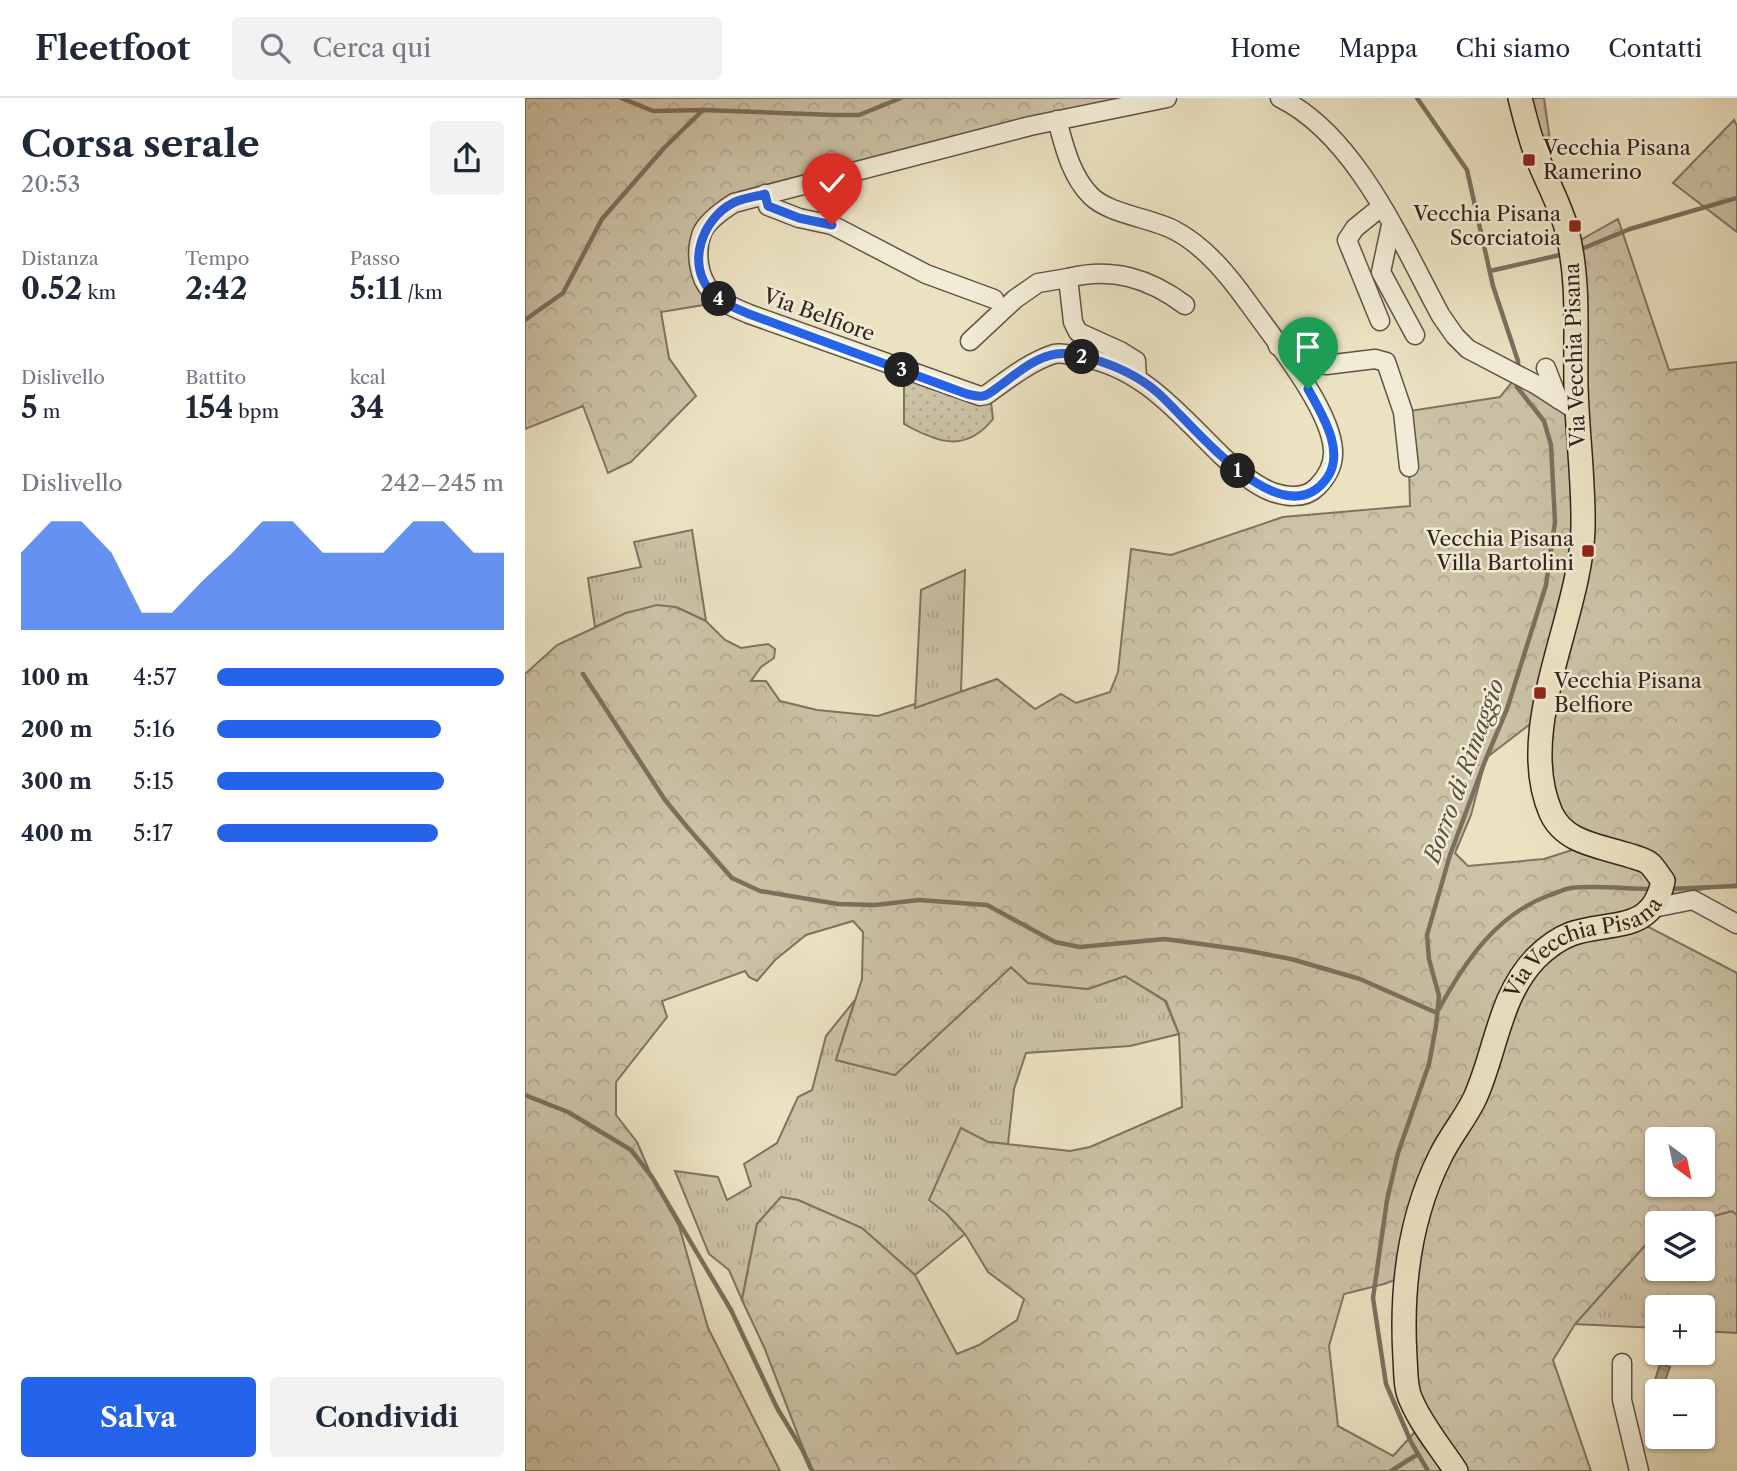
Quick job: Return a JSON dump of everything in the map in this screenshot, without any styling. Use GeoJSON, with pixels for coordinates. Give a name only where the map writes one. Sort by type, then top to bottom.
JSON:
{"type":"FeatureCollection","features":[{"type":"Feature","properties":{"kind":"main road","name":"Via Vecchia Pisana"},"geometry":{"type":"LineString","coordinates":[[1456,1471],[1423,1423],[1409,1397],[1405,1369],[1406,1275],[1425,1189],[1441,1154],[1475,1097],[1506,1010],[1518,983],[1535,959],[1552,944],[1572,934],[1635,920],[1653,908],[1661,894],[1663,881],[1649,862],[1615,850],[1588,845],[1565,832],[1551,814],[1544,790],[1541,726],[1582,550],[1583,525],[1557,388],[1576,295],[1570,246],[1559,207],[1530,138],[1520,98]]}},
{"type":"Feature","properties":{"kind":"street","name":"Via Belfiore"},"geometry":{"type":"LineString","coordinates":[[1137,378],[1091,358],[1058,353],[1038,360],[986,395],[967,394],[722,302],[709,290],[700,272],[699,253],[703,232],[721,212],[734,203],[1057,120],[1167,98]]}},
{"type":"Feature","properties":{"kind":"street"},"geometry":{"type":"LineString","coordinates":[[1280,98],[1298,107],[1328,135],[1367,182],[1441,316],[1455,336],[1468,349],[1557,388]]}},
{"type":"Feature","properties":{"kind":"street"},"geometry":{"type":"LineString","coordinates":[[1057,120],[1069,162],[1082,186],[1093,198],[1111,208],[1175,230],[1203,249],[1237,288],[1308,389],[1329,430],[1334,452],[1328,477],[1313,491],[1292,497],[1271,491],[1242,474],[1157,392],[1137,378],[1136,361],[1079,332],[1073,322],[1068,278]]}},
{"type":"Feature","properties":{"kind":"street"},"geometry":{"type":"LineString","coordinates":[[765,194],[768,206],[799,218],[832,225],[926,274],[994,299]]}},
{"type":"Feature","properties":{"kind":"street"},"geometry":{"type":"LineString","coordinates":[[1380,321],[1347,240],[1355,228],[1381,207]]}},
{"type":"Feature","properties":{"kind":"street"},"geometry":{"type":"LineString","coordinates":[[1391,225],[1381,272],[1415,335]]}},
{"type":"Feature","properties":{"kind":"street"},"geometry":{"type":"LineString","coordinates":[[970,341],[1015,299],[1038,283],[1088,273],[1115,274],[1164,289],[1185,306]]}},
{"type":"Feature","properties":{"kind":"street"},"geometry":{"type":"LineString","coordinates":[[1278,346],[1290,341],[1326,365],[1375,359],[1386,362],[1402,412],[1409,467]]}},
{"type":"Feature","properties":{"kind":"street"},"geometry":{"type":"LineString","coordinates":[[1653,908],[1693,900],[1737,924]]}},
{"type":"Feature","properties":{"kind":"street"},"geometry":{"type":"LineString","coordinates":[[1622,1363],[1622,1401],[1639,1471]]}},
{"type":"Feature","properties":{"kind":"green space"},"geometry":{"type":"Polygon","coordinates":[[[525,98],[1167,98],[721,212],[699,253],[722,302],[661,312],[669,358],[696,396],[631,462],[608,473],[583,406],[525,429],[525,98]]]}},
{"type":"Feature","properties":{"kind":"green space"},"geometry":{"type":"Polygon","coordinates":[[[1520,98],[1544,98],[1551,148],[1549,184],[1520,98]]]}},
{"type":"Feature","properties":{"kind":"green space"},"geometry":{"type":"Polygon","coordinates":[[[1734,120],[1737,126],[1737,232],[1673,183],[1734,120]]]}},
{"type":"Feature","properties":{"kind":"green space"},"geometry":{"type":"Polygon","coordinates":[[[1618,219],[1669,370],[1737,362],[1737,884],[1674,894],[1663,882],[1635,920],[1737,973],[1737,1215],[1732,1211],[1715,1216],[1715,1211],[1645,1211],[1645,1245],[1575,1324],[1553,1360],[1591,1471],[812,1471],[764,1347],[742,1300],[757,1224],[781,1197],[798,1200],[862,1228],[915,1275],[957,1354],[979,1345],[1017,1320],[1024,1299],[988,1272],[965,1234],[947,1214],[929,1200],[961,1128],[988,1142],[1070,1151],[1090,1147],[1182,1107],[1179,1034],[1166,1001],[1125,976],[1088,989],[1028,983],[1011,967],[895,1075],[836,1060],[862,979],[863,932],[853,921],[806,935],[775,960],[757,981],[745,971],[662,1001],[667,1017],[616,1082],[616,1115],[637,1142],[652,1177],[679,1226],[708,1328],[780,1471],[525,1471],[525,674],[557,645],[626,613],[657,605],[676,607],[706,621],[725,640],[741,648],[768,644],[775,649],[774,658],[761,667],[751,681],[766,681],[780,701],[817,710],[878,716],[915,704],[915,708],[997,679],[1035,709],[1061,694],[1076,703],[1110,692],[1118,672],[1131,549],[1171,555],[1283,517],[1410,506],[1403,412],[1500,397],[1517,376],[1576,411],[1570,246],[1618,219]],[[1542,715],[1486,758],[1471,815],[1455,853],[1468,866],[1544,859],[1588,845],[1565,832],[1541,726],[1542,715]],[[1405,1276],[1344,1294],[1329,1346],[1338,1426],[1393,1456],[1423,1423],[1409,1397],[1405,1276]]]}},
{"type":"Feature","properties":{"kind":"green space"},"geometry":{"type":"Polygon","coordinates":[[[904,370],[991,402],[993,419],[983,430],[962,441],[940,440],[904,424],[904,370]]]}},
{"type":"Feature","properties":{"kind":"green space"},"geometry":{"type":"Polygon","coordinates":[[[692,530],[706,621],[676,607],[626,613],[595,627],[588,578],[641,567],[634,542],[692,530]]]}},
{"type":"Feature","properties":{"kind":"green space"},"geometry":{"type":"Polygon","coordinates":[[[965,570],[961,692],[915,709],[921,590],[965,570]]]}},
{"type":"Feature","properties":{"kind":"green space"},"geometry":{"type":"Polygon","coordinates":[[[1011,967],[1028,983],[1088,989],[1125,976],[1165,1001],[1179,1034],[1130,1046],[1026,1053],[1014,1089],[1008,1144],[988,1142],[947,1214],[965,1234],[915,1275],[862,1228],[798,1200],[781,1197],[757,1224],[742,1300],[729,1270],[709,1254],[675,1171],[718,1177],[727,1200],[751,1186],[744,1164],[777,1143],[798,1097],[812,1090],[826,1036],[855,1000],[836,1060],[895,1075],[1011,967]]]}},
{"type":"Feature","properties":{"kind":"green space"},"geometry":{"type":"Polygon","coordinates":[[[1732,1211],[1737,1215],[1737,1333],[1715,1332],[1715,1295],[1645,1295],[1645,1327],[1575,1324],[1645,1245],[1645,1281],[1715,1281],[1715,1216],[1732,1211]]]}},
{"type":"Feature","properties":{"kind":"water"},"geometry":{"type":"Polygon","coordinates":[[[1660,1365],[1670,1367],[1666,1379],[1655,1379],[1660,1365]]]}},
{"type":"Feature","properties":{"kind":"waterway"},"geometry":{"type":"LineString","coordinates":[[621,98],[653,111],[703,110],[833,115],[859,115],[901,98]]}},
{"type":"Feature","properties":{"kind":"waterway","name":"Borro di Rimaggio"},"geometry":{"type":"LineString","coordinates":[[1417,98],[1467,170],[1493,286],[1518,368]]}},
{"type":"Feature","properties":{"kind":"waterway"},"geometry":{"type":"LineString","coordinates":[[525,320],[563,293],[602,219],[664,148],[703,110]]}},
{"type":"Feature","properties":{"kind":"waterway"},"geometry":{"type":"LineString","coordinates":[[1579,250],[1630,229],[1737,198]]}},
{"type":"Feature","properties":{"kind":"waterway"},"geometry":{"type":"LineString","coordinates":[[1490,271],[1564,254]]}},
{"type":"Feature","properties":{"kind":"waterway","name":"Borro di Rimaggio"},"geometry":{"type":"LineString","coordinates":[[1428,1471],[1411,1442],[1386,1384],[1373,1298],[1387,1200],[1398,1153],[1429,1064],[1436,1026],[1439,996],[1429,959],[1427,935],[1450,855],[1507,709],[1546,585],[1555,522],[1551,445],[1544,421],[1517,387],[1517,380]]}},
{"type":"Feature","properties":{"kind":"waterway"},"geometry":{"type":"LineString","coordinates":[[583,674],[665,800],[732,878],[760,891],[838,904],[875,905],[919,900],[987,905],[1055,942],[1080,947],[1165,939],[1244,950],[1291,959],[1360,979],[1437,1013]]}},
{"type":"Feature","properties":{"kind":"waterway"},"geometry":{"type":"LineString","coordinates":[[1669,889],[1737,886]]}},
{"type":"Feature","properties":{"kind":"waterway"},"geometry":{"type":"LineString","coordinates":[[1439,1009],[1484,941],[1514,914],[1531,903],[1571,888],[1653,889]]}},
{"type":"Feature","properties":{"kind":"waterway"},"geometry":{"type":"LineString","coordinates":[[525,1095],[568,1112],[631,1150],[652,1177],[731,1310],[777,1408],[812,1471]]}},
{"type":"Feature","properties":{"kind":"waterway"},"geometry":{"type":"LineString","coordinates":[[1391,1471],[1418,1454]]}},
{"type":"Feature","properties":{"kind":"place","name":"Vecchia Pisana Ramerino"},"geometry":{"type":"Point","coordinates":[1529,160]}},
{"type":"Feature","properties":{"kind":"place","name":"Vecchia Pisana Scorciatoia"},"geometry":{"type":"Point","coordinates":[1575,226]}},
{"type":"Feature","properties":{"kind":"place","name":"Vecchia Pisana Villa Bartolini"},"geometry":{"type":"Point","coordinates":[1588,551]}},
{"type":"Feature","properties":{"kind":"place","name":"Vecchia Pisana Belfiore"},"geometry":{"type":"Point","coordinates":[1540,693]}},
{"type":"Feature","properties":{"kind":"route"},"geometry":{"type":"LineString","coordinates":[[832,225],[799,218],[768,206],[765,194],[734,203],[721,212],[703,232],[699,253],[700,272],[709,290],[722,302],[967,394],[986,395],[1038,360],[1058,353],[1091,358],[1126,371],[1157,392],[1242,474],[1271,491],[1292,497],[1313,491],[1328,477],[1334,452],[1329,430],[1308,389]]}}]}
